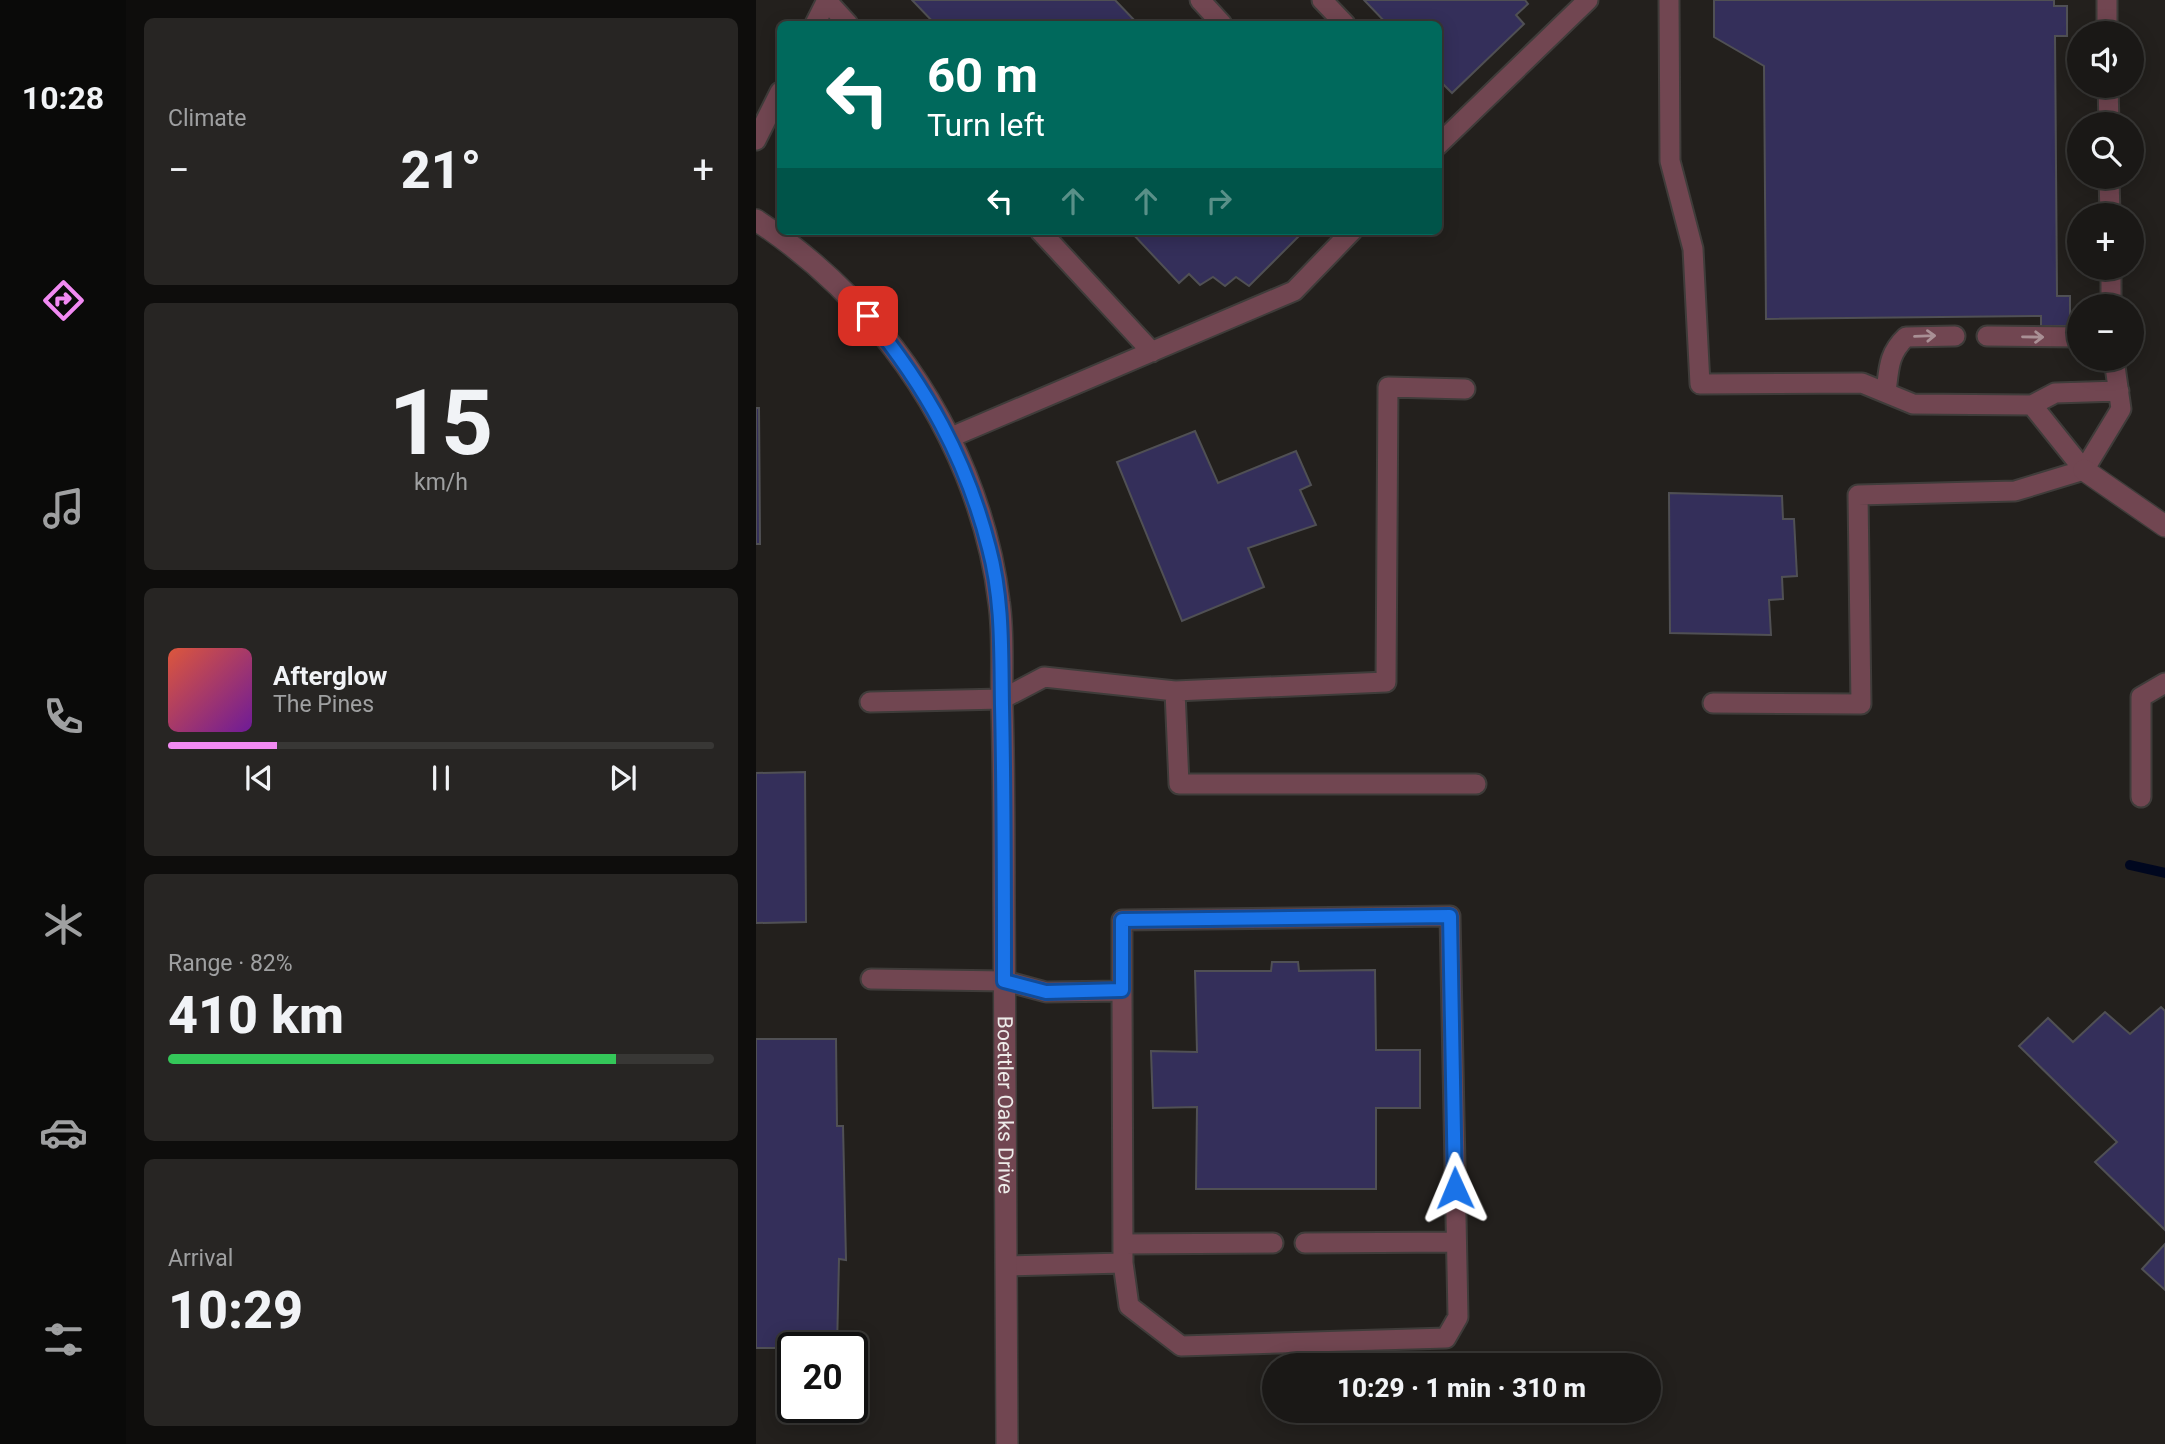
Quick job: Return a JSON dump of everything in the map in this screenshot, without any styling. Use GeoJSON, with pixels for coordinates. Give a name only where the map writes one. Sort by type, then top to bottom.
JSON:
{"type":"FeatureCollection","features":[{"type":"Feature","properties":{"kind":"street","name":"Boettler Oaks Drive"},"geometry":{"type":"LineString","coordinates":[[756,220],[777,234]]}},
{"type":"Feature","properties":{"kind":"street","name":"Boettler Oaks Drive"},"geometry":{"type":"LineString","coordinates":[[778,235],[828,275],[868,316],[903,360],[939,416],[967,476],[990,549],[1000,605],[1002,699],[1007,1444]]}},
{"type":"Feature","properties":{"kind":"street"},"geometry":{"type":"LineString","coordinates":[[2084,471],[2165,526]]}},
{"type":"Feature","properties":{"kind":"lane"},"geometry":{"type":"LineString","coordinates":[[1200,0],[1219,21]]}},
{"type":"Feature","properties":{"kind":"lane"},"geometry":{"type":"LineString","coordinates":[[1322,0],[1342,21]]}},
{"type":"Feature","properties":{"kind":"lane"},"geometry":{"type":"LineString","coordinates":[[1442,135],[1588,0]]}},
{"type":"Feature","properties":{"kind":"lane"},"geometry":{"type":"LineString","coordinates":[[1669,0],[1670,161],[1693,249],[1700,384],[1862,383],[1913,404],[2032,405],[2055,393],[2119,391]]}},
{"type":"Feature","properties":{"kind":"lane"},"geometry":{"type":"LineString","coordinates":[[2107,0],[2107,21]]}},
{"type":"Feature","properties":{"kind":"lane"},"geometry":{"type":"LineString","coordinates":[[817,21],[827,1],[845,21]]}},
{"type":"Feature","properties":{"kind":"lane"},"geometry":{"type":"LineString","coordinates":[[756,140],[777,98]]}},
{"type":"Feature","properties":{"kind":"lane"},"geometry":{"type":"LineString","coordinates":[[1044,235],[1152,352]]}},
{"type":"Feature","properties":{"kind":"lane"},"geometry":{"type":"LineString","coordinates":[[949,438],[1294,292],[1348,235]]}},
{"type":"Feature","properties":{"kind":"lane"},"geometry":{"type":"LineString","coordinates":[[1886,392],[1895,348],[1906,337],[1955,336]]}},
{"type":"Feature","properties":{"kind":"lane"},"geometry":{"type":"LineString","coordinates":[[1987,336],[2067,337]]}},
{"type":"Feature","properties":{"kind":"lane"},"geometry":{"type":"LineString","coordinates":[[1713,704],[1861,704],[1858,495],[2015,491],[2084,471],[2122,409],[2116,371]]}},
{"type":"Feature","properties":{"kind":"lane"},"geometry":{"type":"LineString","coordinates":[[870,702],[1002,699],[1044,677],[1175,691],[1386,682],[1388,387],[1465,389]]}},
{"type":"Feature","properties":{"kind":"lane"},"geometry":{"type":"LineString","coordinates":[[2032,405],[2084,471]]}},
{"type":"Feature","properties":{"kind":"lane"},"geometry":{"type":"LineString","coordinates":[[2141,797],[2141,697],[2165,683]]}},
{"type":"Feature","properties":{"kind":"lane"},"geometry":{"type":"LineString","coordinates":[[1175,691],[1179,784],[1476,784]]}},
{"type":"Feature","properties":{"kind":"lane"},"geometry":{"type":"LineString","coordinates":[[1450,916],[1456,1242],[1458,1317],[1446,1338],[1181,1346],[1129,1306],[1123,1254],[1122,920],[1450,916]]}},
{"type":"Feature","properties":{"kind":"lane"},"geometry":{"type":"LineString","coordinates":[[871,979],[1004,981],[1046,992],[1122,990]]}},
{"type":"Feature","properties":{"kind":"lane"},"geometry":{"type":"LineString","coordinates":[[1305,1243],[1456,1242]]}},
{"type":"Feature","properties":{"kind":"lane"},"geometry":{"type":"LineString","coordinates":[[1006,1266],[1273,1243]]}},
{"type":"Feature","properties":{"kind":"building"},"geometry":{"type":"Polygon","coordinates":[[[912,0],[1115,0],[1135,21],[932,21],[912,0]]]}},
{"type":"Feature","properties":{"kind":"building"},"geometry":{"type":"Polygon","coordinates":[[[1364,0],[1525,0],[1528,4],[1516,15],[1524,24],[1452,93],[1442,83],[1442,21],[1384,21],[1364,0]]]}},
{"type":"Feature","properties":{"kind":"building"},"geometry":{"type":"Polygon","coordinates":[[[1714,0],[2054,0],[2054,6],[2067,6],[2067,36],[2055,36],[2057,296],[2067,296],[2067,326],[2041,326],[2041,316],[1766,319],[1764,66],[1714,37],[1714,0]]]}},
{"type":"Feature","properties":{"kind":"building"},"geometry":{"type":"Polygon","coordinates":[[[1134,235],[1300,235],[1249,286],[1236,277],[1225,286],[1213,277],[1200,285],[1189,274],[1179,283],[1134,235]]]}},
{"type":"Feature","properties":{"kind":"building"},"geometry":{"type":"Polygon","coordinates":[[[756,408],[759,408],[760,544],[756,544],[756,408]]]}},
{"type":"Feature","properties":{"kind":"building"},"geometry":{"type":"Polygon","coordinates":[[[1195,431],[1218,483],[1296,451],[1311,485],[1300,490],[1316,525],[1248,548],[1264,587],[1182,621],[1117,462],[1195,431]]]}},
{"type":"Feature","properties":{"kind":"building"},"geometry":{"type":"Polygon","coordinates":[[[1669,493],[1782,496],[1783,519],[1794,519],[1797,576],[1782,577],[1783,599],[1769,600],[1771,635],[1670,633],[1669,493]]]}},
{"type":"Feature","properties":{"kind":"building"},"geometry":{"type":"Polygon","coordinates":[[[805,772],[806,922],[756,923],[756,773],[805,772]]]}},
{"type":"Feature","properties":{"kind":"building"},"geometry":{"type":"Polygon","coordinates":[[[1272,962],[1298,962],[1299,971],[1375,970],[1376,1050],[1420,1050],[1420,1108],[1376,1108],[1376,1189],[1196,1189],[1197,1107],[1153,1108],[1151,1051],[1197,1052],[1195,971],[1271,971],[1272,962]]]}},
{"type":"Feature","properties":{"kind":"building"},"geometry":{"type":"Polygon","coordinates":[[[2161,1007],[2165,1011],[2165,1230],[2095,1162],[2117,1142],[2019,1046],[2048,1018],[2073,1042],[2105,1012],[2130,1034],[2161,1007]]]}},
{"type":"Feature","properties":{"kind":"building"},"geometry":{"type":"Polygon","coordinates":[[[756,1039],[836,1039],[837,1126],[843,1126],[846,1260],[839,1259],[837,1332],[777,1332],[777,1348],[756,1348],[756,1039]]]}},
{"type":"Feature","properties":{"kind":"building"},"geometry":{"type":"Polygon","coordinates":[[[2165,1244],[2165,1290],[2142,1269],[2165,1244]]]}},
{"type":"Feature","properties":{"kind":"waterway"},"geometry":{"type":"LineString","coordinates":[[2130,865],[2165,873]]}},
{"type":"Feature","properties":{"kind":"route"},"geometry":{"type":"LineString","coordinates":[[868,316],[903,360],[939,416],[967,476],[990,549],[1000,605],[1004,981],[1046,992],[1122,990],[1122,920],[1450,916],[1455,1188]]}}]}
